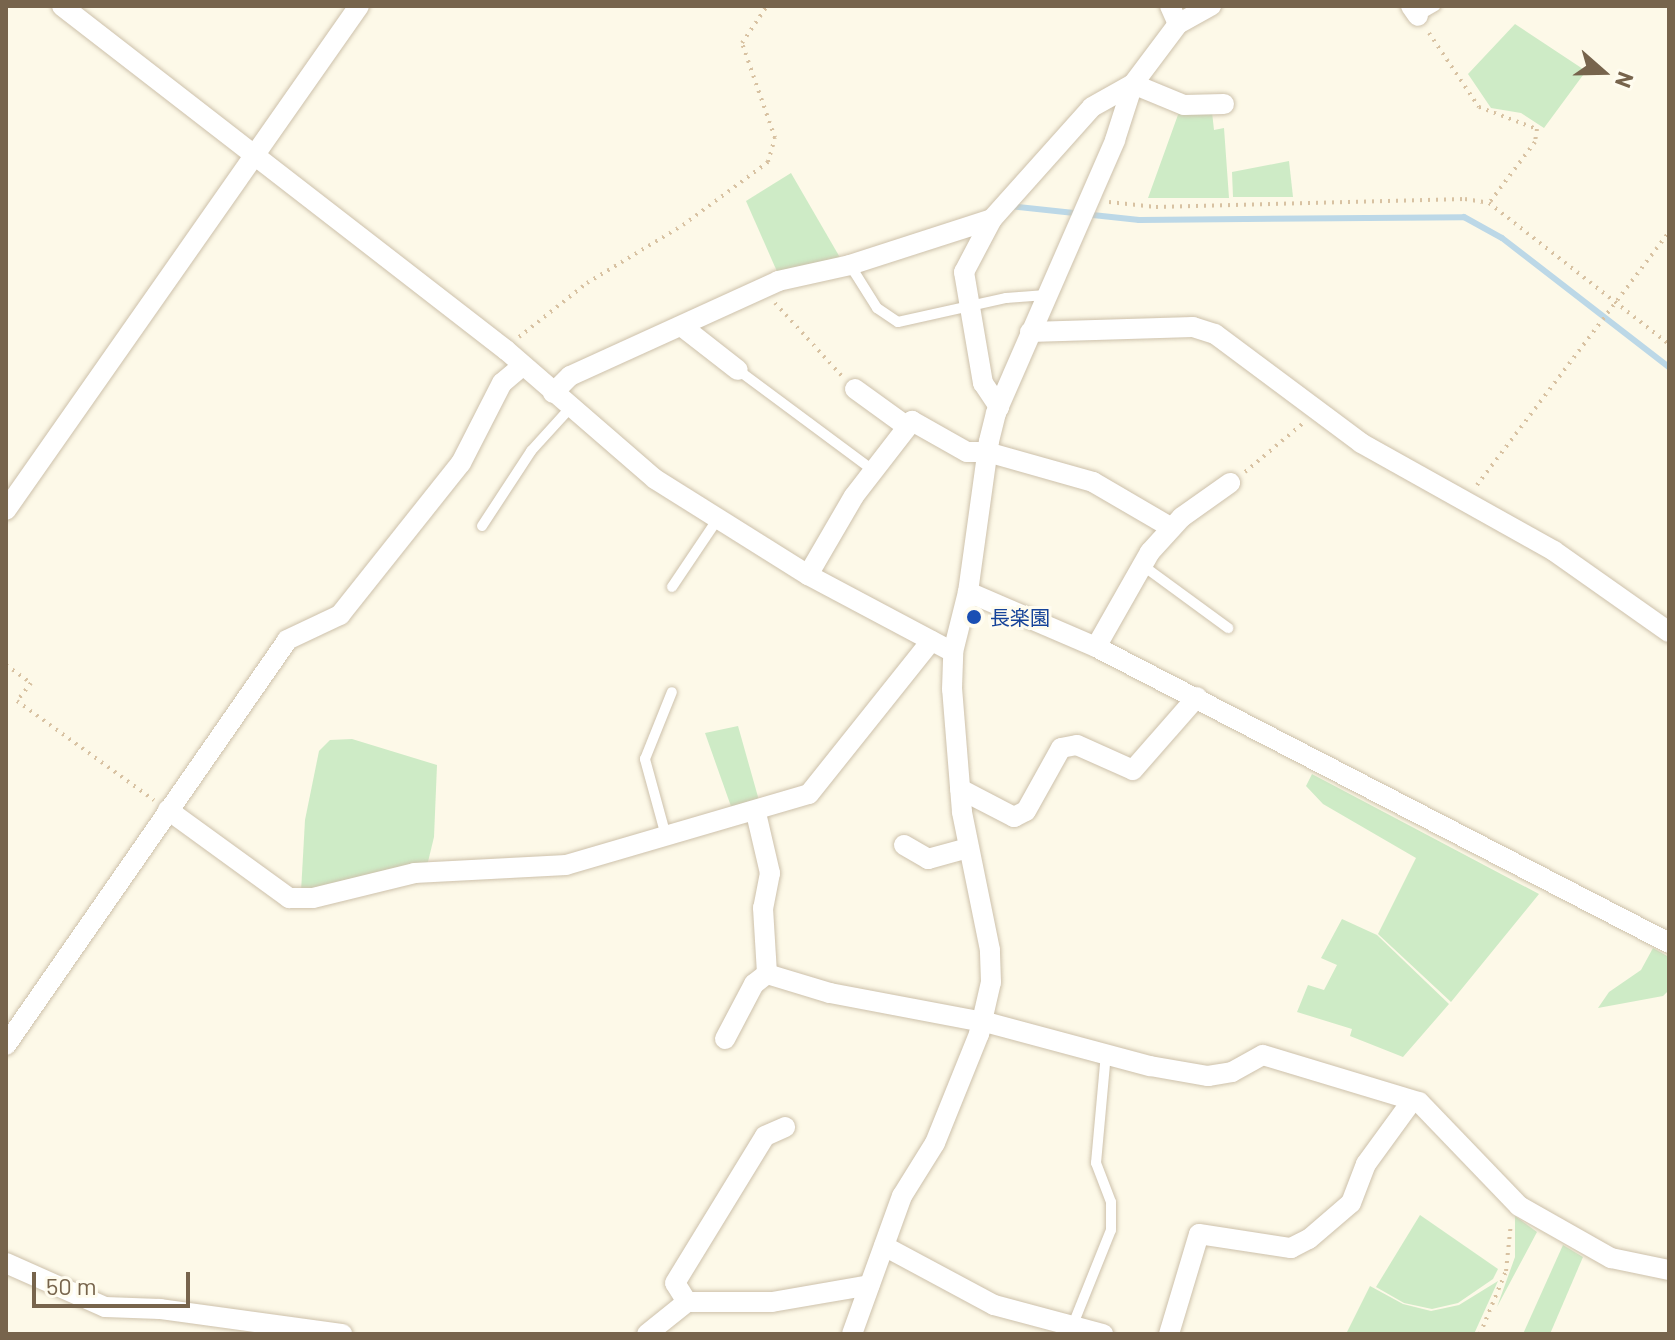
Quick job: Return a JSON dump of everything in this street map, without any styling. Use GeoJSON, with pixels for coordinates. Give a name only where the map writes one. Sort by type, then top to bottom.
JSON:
{"type":"FeatureCollection","features":[{"type":"Feature","properties":{"kind":"street"},"geometry":{"type":"LineString","coordinates":[[62,6],[257,154],[506,350],[521,367],[655,479],[808,575],[953,652]]}},
{"type":"Feature","properties":{"kind":"street"},"geometry":{"type":"LineString","coordinates":[[6,510],[359,6]]}},
{"type":"Feature","properties":{"kind":"street"},"geometry":{"type":"LineString","coordinates":[[852,1334],[902,1196],[935,1143],[983,1022],[991,982],[990,950],[968,848],[960,789],[953,652],[968,592],[987,452],[999,407],[1090,197],[1133,84],[1174,15],[1211,6]]}},
{"type":"Feature","properties":{"kind":"street"},"geometry":{"type":"LineString","coordinates":[[1133,84],[1184,105],[1224,104]]}},
{"type":"Feature","properties":{"kind":"street"},"geometry":{"type":"LineString","coordinates":[[999,407],[983,383],[966,261],[992,219],[1092,107],[1133,84]]}},
{"type":"Feature","properties":{"kind":"street"},"geometry":{"type":"LineString","coordinates":[[553,393],[570,376],[684,328],[764,289],[992,219]]}},
{"type":"Feature","properties":{"kind":"street"},"geometry":{"type":"LineString","coordinates":[[1030,332],[1193,327],[1215,334],[1316,411],[1554,551],[1669,632]]}},
{"type":"Feature","properties":{"kind":"street"},"geometry":{"type":"LineString","coordinates":[[684,328],[738,370]]}},
{"type":"Feature","properties":{"kind":"street"},"geometry":{"type":"LineString","coordinates":[[6,1045],[287,640],[340,615],[461,463],[502,383],[521,367]]}},
{"type":"Feature","properties":{"kind":"street"},"geometry":{"type":"LineString","coordinates":[[855,389],[905,425]]}},
{"type":"Feature","properties":{"kind":"street"},"geometry":{"type":"LineString","coordinates":[[808,575],[905,425],[918,420],[967,452],[987,452],[1093,482],[1172,528]]}},
{"type":"Feature","properties":{"kind":"street"},"geometry":{"type":"LineString","coordinates":[[1096,647],[1141,565],[1172,528],[1230,483]]}},
{"type":"Feature","properties":{"kind":"street"},"geometry":{"type":"LineString","coordinates":[[968,592],[1096,647],[1197,697],[1669,943]]}},
{"type":"Feature","properties":{"kind":"street"},"geometry":{"type":"LineString","coordinates":[[168,810],[289,898],[313,898],[415,873],[566,865],[756,813],[809,794],[829,774],[931,641]]}},
{"type":"Feature","properties":{"kind":"street"},"geometry":{"type":"LineString","coordinates":[[960,789],[1014,817],[1026,811],[1061,748],[1077,745],[1133,770],[1197,697]]}},
{"type":"Feature","properties":{"kind":"street"},"geometry":{"type":"LineString","coordinates":[[756,813],[770,873],[763,908],[767,974]]}},
{"type":"Feature","properties":{"kind":"street"},"geometry":{"type":"LineString","coordinates":[[904,845],[928,859],[968,848]]}},
{"type":"Feature","properties":{"kind":"street"},"geometry":{"type":"LineString","coordinates":[[767,974],[830,993],[983,1022],[1106,1054],[1208,1076],[1232,1072],[1263,1055],[1412,1101],[1516,1202],[1580,1244],[1611,1258],[1669,1270]]}},
{"type":"Feature","properties":{"kind":"street"},"geometry":{"type":"LineString","coordinates":[[725,1039],[754,984],[767,974]]}},
{"type":"Feature","properties":{"kind":"street"},"geometry":{"type":"LineString","coordinates":[[1169,1334],[1199,1234],[1291,1248],[1309,1239],[1351,1203],[1366,1164],[1412,1101]]}},
{"type":"Feature","properties":{"kind":"street"},"geometry":{"type":"LineString","coordinates":[[687,1302],[675,1283],[765,1136],[785,1127]]}},
{"type":"Feature","properties":{"kind":"street"},"geometry":{"type":"LineString","coordinates":[[884,1246],[994,1305],[1032,1318],[1074,1322],[1103,1334]]}},
{"type":"Feature","properties":{"kind":"street"},"geometry":{"type":"LineString","coordinates":[[6,1263],[105,1307],[160,1309],[342,1334]]}},
{"type":"Feature","properties":{"kind":"street"},"geometry":{"type":"LineString","coordinates":[[647,1334],[687,1302],[772,1302],[870,1285]]}},
{"type":"Feature","properties":{"kind":"lane"},"geometry":{"type":"LineString","coordinates":[[850,265],[877,308],[898,322],[971,305],[1046,295]]}},
{"type":"Feature","properties":{"kind":"lane"},"geometry":{"type":"LineString","coordinates":[[738,370],[874,471]]}},
{"type":"Feature","properties":{"kind":"lane"},"geometry":{"type":"LineString","coordinates":[[482,526],[531,451],[571,407]]}},
{"type":"Feature","properties":{"kind":"lane"},"geometry":{"type":"LineString","coordinates":[[672,587],[717,520]]}},
{"type":"Feature","properties":{"kind":"lane"},"geometry":{"type":"LineString","coordinates":[[1141,565],[1228,628]]}},
{"type":"Feature","properties":{"kind":"lane"},"geometry":{"type":"LineString","coordinates":[[666,838],[645,759],[672,692]]}},
{"type":"Feature","properties":{"kind":"lane"},"geometry":{"type":"LineString","coordinates":[[1074,1322],[1111,1230],[1111,1202],[1096,1163],[1106,1054]]}},
{"type":"Feature","properties":{"kind":"path"},"geometry":{"type":"LineString","coordinates":[[506,350],[587,283],[683,225],[768,162],[775,138],[742,43],[767,6]]}},
{"type":"Feature","properties":{"kind":"path"},"geometry":{"type":"LineString","coordinates":[[1422,9],[1479,107],[1537,129],[1535,142],[1489,203]]}},
{"type":"Feature","properties":{"kind":"path"},"geometry":{"type":"LineString","coordinates":[[1090,197],[1125,207],[1465,199],[1489,203],[1669,344]]}},
{"type":"Feature","properties":{"kind":"path"},"geometry":{"type":"LineString","coordinates":[[1465,501],[1669,232]]}},
{"type":"Feature","properties":{"kind":"path"},"geometry":{"type":"LineString","coordinates":[[764,289],[855,389]]}},
{"type":"Feature","properties":{"kind":"path"},"geometry":{"type":"LineString","coordinates":[[1230,483],[1316,411]]}},
{"type":"Feature","properties":{"kind":"path"},"geometry":{"type":"LineString","coordinates":[[6,665],[31,683],[17,701],[168,810]]}},
{"type":"Feature","properties":{"kind":"path"},"geometry":{"type":"LineString","coordinates":[[1480,1334],[1512,1249],[1509,1215],[1516,1202]]}},
{"type":"Feature","properties":{"kind":"green space"},"geometry":{"type":"Polygon","coordinates":[[[1515,24],[1586,71],[1544,128],[1521,113],[1491,108],[1468,74],[1515,24]]]}},
{"type":"Feature","properties":{"kind":"green space"},"geometry":{"type":"Polygon","coordinates":[[[1179,112],[1212,112],[1214,130],[1224,128],[1229,198],[1148,198],[1179,112]]]}},
{"type":"Feature","properties":{"kind":"green space"},"geometry":{"type":"Polygon","coordinates":[[[1289,161],[1293,197],[1233,197],[1232,172],[1289,161]]]}},
{"type":"Feature","properties":{"kind":"green space"},"geometry":{"type":"Polygon","coordinates":[[[791,173],[842,261],[779,276],[746,201],[791,173]]]}},
{"type":"Feature","properties":{"kind":"green space"},"geometry":{"type":"Polygon","coordinates":[[[738,726],[760,804],[733,812],[705,733],[738,726]]]}},
{"type":"Feature","properties":{"kind":"green space"},"geometry":{"type":"Polygon","coordinates":[[[352,739],[437,765],[434,837],[427,866],[301,892],[305,820],[319,751],[330,740],[352,739]]]}},
{"type":"Feature","properties":{"kind":"green space"},"geometry":{"type":"Polygon","coordinates":[[[1312,774],[1539,894],[1451,1002],[1378,934],[1416,858],[1323,804],[1306,786],[1312,774]]]}},
{"type":"Feature","properties":{"kind":"green space"},"geometry":{"type":"Polygon","coordinates":[[[1342,919],[1377,935],[1449,1004],[1403,1057],[1350,1036],[1352,1029],[1297,1012],[1308,985],[1324,990],[1337,965],[1321,958],[1342,919]]]}},
{"type":"Feature","properties":{"kind":"green space"},"geometry":{"type":"Polygon","coordinates":[[[1653,948],[1669,957],[1669,990],[1663,996],[1598,1008],[1609,992],[1641,970],[1653,948]]]}},
{"type":"Feature","properties":{"kind":"green space"},"geometry":{"type":"Polygon","coordinates":[[[1420,1215],[1498,1269],[1493,1279],[1458,1303],[1432,1309],[1404,1303],[1376,1287],[1420,1215]]]}},
{"type":"Feature","properties":{"kind":"green space"},"geometry":{"type":"Polygon","coordinates":[[[1515,1216],[1537,1232],[1497,1307],[1515,1257],[1515,1216]]]}},
{"type":"Feature","properties":{"kind":"green space"},"geometry":{"type":"Polygon","coordinates":[[[1563,1245],[1583,1257],[1550,1334],[1523,1334],[1563,1245]]]}},
{"type":"Feature","properties":{"kind":"green space"},"geometry":{"type":"Polygon","coordinates":[[[1498,1281],[1474,1334],[1346,1334],[1370,1286],[1403,1304],[1431,1311],[1459,1305],[1498,1281]]]}},
{"type":"Feature","properties":{"kind":"waterway"},"geometry":{"type":"LineString","coordinates":[[1009,206],[1139,220],[1464,217],[1502,238],[1669,367]]}},
{"type":"Feature","properties":{"kind":"place","name":"長楽園"},"geometry":{"type":"Point","coordinates":[974,617]}}]}
